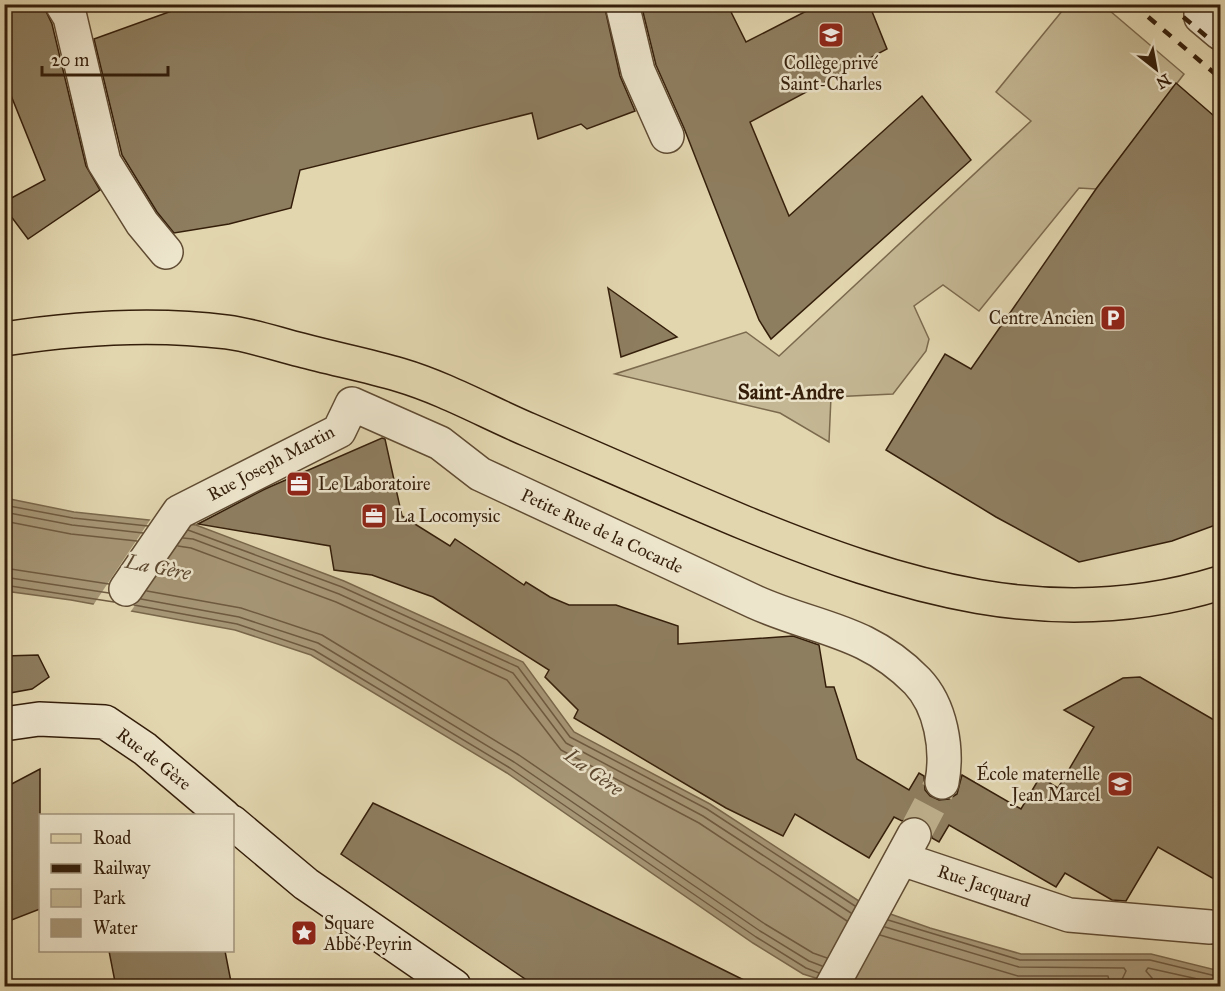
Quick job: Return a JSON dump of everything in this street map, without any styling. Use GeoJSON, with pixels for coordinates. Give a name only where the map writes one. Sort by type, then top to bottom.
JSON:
{"type":"FeatureCollection","features":[{"type":"Feature","properties":{"kind":"main road"},"geometry":{"type":"LineString","coordinates":[[4,339],[77,330],[145,328],[228,332],[401,375],[825,556],[904,581],[958,594],[1021,604],[1074,606],[1127,604],[1174,596],[1221,583]]}},
{"type":"Feature","properties":{"kind":"street"},"geometry":{"type":"LineString","coordinates":[[62,4],[70,17],[104,162],[142,223],[166,252]]}},
{"type":"Feature","properties":{"kind":"street"},"geometry":{"type":"LineString","coordinates":[[622,4],[638,71],[667,136]]}},
{"type":"Feature","properties":{"kind":"street"},"geometry":{"type":"LineString","coordinates":[[1201,4],[1201,17],[1221,33]]}},
{"type":"Feature","properties":{"kind":"street","name":"Rue Joseph Martin"},"geometry":{"type":"LineString","coordinates":[[126,589],[179,512],[339,430],[352,404]]}},
{"type":"Feature","properties":{"kind":"street","name":"Petite Rue de la Cocarde"},"geometry":{"type":"LineString","coordinates":[[352,404],[440,444],[480,474],[748,598],[862,639],[917,681],[928,696],[937,716],[942,740],[945,764],[942,782]]}},
{"type":"Feature","properties":{"kind":"street","name":"Rue de Gère"},"geometry":{"type":"LineString","coordinates":[[4,724],[39,719],[105,722],[145,748],[222,814]]}},
{"type":"Feature","properties":{"kind":"street"},"geometry":{"type":"LineString","coordinates":[[234,824],[306,884],[454,987]]}},
{"type":"Feature","properties":{"kind":"street","name":"Rue Jacquard"},"geometry":{"type":"LineString","coordinates":[[832,987],[901,860],[1069,915],[1210,927]]}},
{"type":"Feature","properties":{"kind":"green space"},"geometry":{"type":"Polygon","coordinates":[[[1067,5],[1103,5],[1184,74],[1096,189],[1079,188],[979,311],[943,285],[914,306],[929,339],[926,351],[893,394],[831,397],[829,442],[780,413],[615,374],[746,332],[779,356],[1031,121],[996,92],[1067,5]]]}},
{"type":"Feature","properties":{"kind":"water","name":"La Gère"},"geometry":{"type":"Polygon","coordinates":[[[5,498],[74,512],[196,525],[344,581],[523,662],[574,732],[710,804],[865,905],[930,928],[1021,954],[1151,954],[1220,971],[1220,986],[1144,986],[1136,981],[1131,986],[841,986],[803,974],[753,943],[507,773],[311,655],[235,630],[71,600],[5,591],[5,498]]]}},
{"type":"Feature","properties":{"kind":"pier"},"geometry":{"type":"Polygon","coordinates":[[[152,517],[192,522],[129,614],[92,607],[152,517]]]}},
{"type":"Feature","properties":{"kind":"building"},"geometry":{"type":"Polygon","coordinates":[[[4,4],[43,5],[52,24],[86,166],[100,190],[28,239],[4,207],[4,202],[45,180],[4,78],[4,4]]]}},
{"type":"Feature","properties":{"kind":"building"},"geometry":{"type":"Polygon","coordinates":[[[191,4],[604,4],[620,76],[635,111],[587,129],[581,124],[538,139],[532,113],[300,170],[291,208],[229,224],[174,233],[157,212],[122,155],[94,39],[191,4]]]}},
{"type":"Feature","properties":{"kind":"building"},"geometry":{"type":"Polygon","coordinates":[[[641,4],[727,4],[746,42],[820,4],[869,4],[887,49],[750,122],[789,216],[922,96],[971,160],[771,339],[759,320],[684,128],[656,65],[641,4]]]}},
{"type":"Feature","properties":{"kind":"building","name":"Centre Ancien"},"geometry":{"type":"Polygon","coordinates":[[[1176,83],[1221,122],[1221,523],[1172,541],[1079,562],[996,517],[886,450],[945,354],[971,369],[1096,189],[1176,83]]]}},
{"type":"Feature","properties":{"kind":"building"},"geometry":{"type":"Polygon","coordinates":[[[608,288],[677,337],[621,357],[608,288]]]}},
{"type":"Feature","properties":{"kind":"building"},"geometry":{"type":"Polygon","coordinates":[[[382,438],[385,439],[402,516],[450,546],[455,539],[524,585],[526,582],[550,597],[569,605],[616,605],[678,626],[678,644],[793,636],[819,645],[826,687],[834,687],[857,759],[909,790],[919,773],[924,776],[925,790],[930,796],[939,800],[949,799],[957,794],[962,775],[1021,809],[1040,777],[1058,788],[1094,727],[1064,710],[1123,678],[1140,677],[1221,724],[1221,883],[1158,847],[1126,901],[1112,900],[1065,873],[1056,887],[949,825],[939,842],[932,838],[930,825],[914,816],[902,821],[894,817],[869,858],[795,814],[783,836],[726,808],[574,718],[578,710],[545,677],[549,670],[433,597],[372,575],[334,570],[330,546],[198,524],[265,489],[382,438]]]}},
{"type":"Feature","properties":{"kind":"building"},"geometry":{"type":"Polygon","coordinates":[[[38,655],[49,677],[32,689],[4,694],[4,656],[38,655]]]}},
{"type":"Feature","properties":{"kind":"building"},"geometry":{"type":"Polygon","coordinates":[[[40,769],[39,909],[4,923],[4,788],[40,769]]]}},
{"type":"Feature","properties":{"kind":"building"},"geometry":{"type":"Polygon","coordinates":[[[373,803],[758,987],[537,987],[341,854],[373,803]]]}},
{"type":"Feature","properties":{"kind":"building"},"geometry":{"type":"Polygon","coordinates":[[[109,952],[225,952],[232,987],[116,987],[109,952]]]}},
{"type":"Feature","properties":{"kind":"tunnel"},"geometry":{"type":"LineString","coordinates":[[914,835],[942,782]]}},
{"type":"Feature","properties":{"kind":"railway"},"geometry":{"type":"LineString","coordinates":[[1133,4],[1220,78]]}},
{"type":"Feature","properties":{"kind":"railway"},"geometry":{"type":"LineString","coordinates":[[1168,4],[1220,48]]}},
{"type":"Feature","properties":{"kind":"place","name":"Collège privé Saint-Charles"},"geometry":{"type":"Point","coordinates":[831,35]}},
{"type":"Feature","properties":{"kind":"place","name":"Centre Ancien"},"geometry":{"type":"Point","coordinates":[1113,318]}},
{"type":"Feature","properties":{"kind":"place","name":"Le Laboratoire"},"geometry":{"type":"Point","coordinates":[299,484]}},
{"type":"Feature","properties":{"kind":"place","name":"La Locomysic"},"geometry":{"type":"Point","coordinates":[374,516]}},
{"type":"Feature","properties":{"kind":"place","name":"École maternelle Jean Marcel"},"geometry":{"type":"Point","coordinates":[1120,784]}},
{"type":"Feature","properties":{"kind":"place","name":"Square Abbé Peyrin"},"geometry":{"type":"Point","coordinates":[304,933]}},
{"type":"Feature","properties":{"kind":"district","name":"Saint-Andre"},"geometry":{"type":"Point","coordinates":[791,392]}}]}
